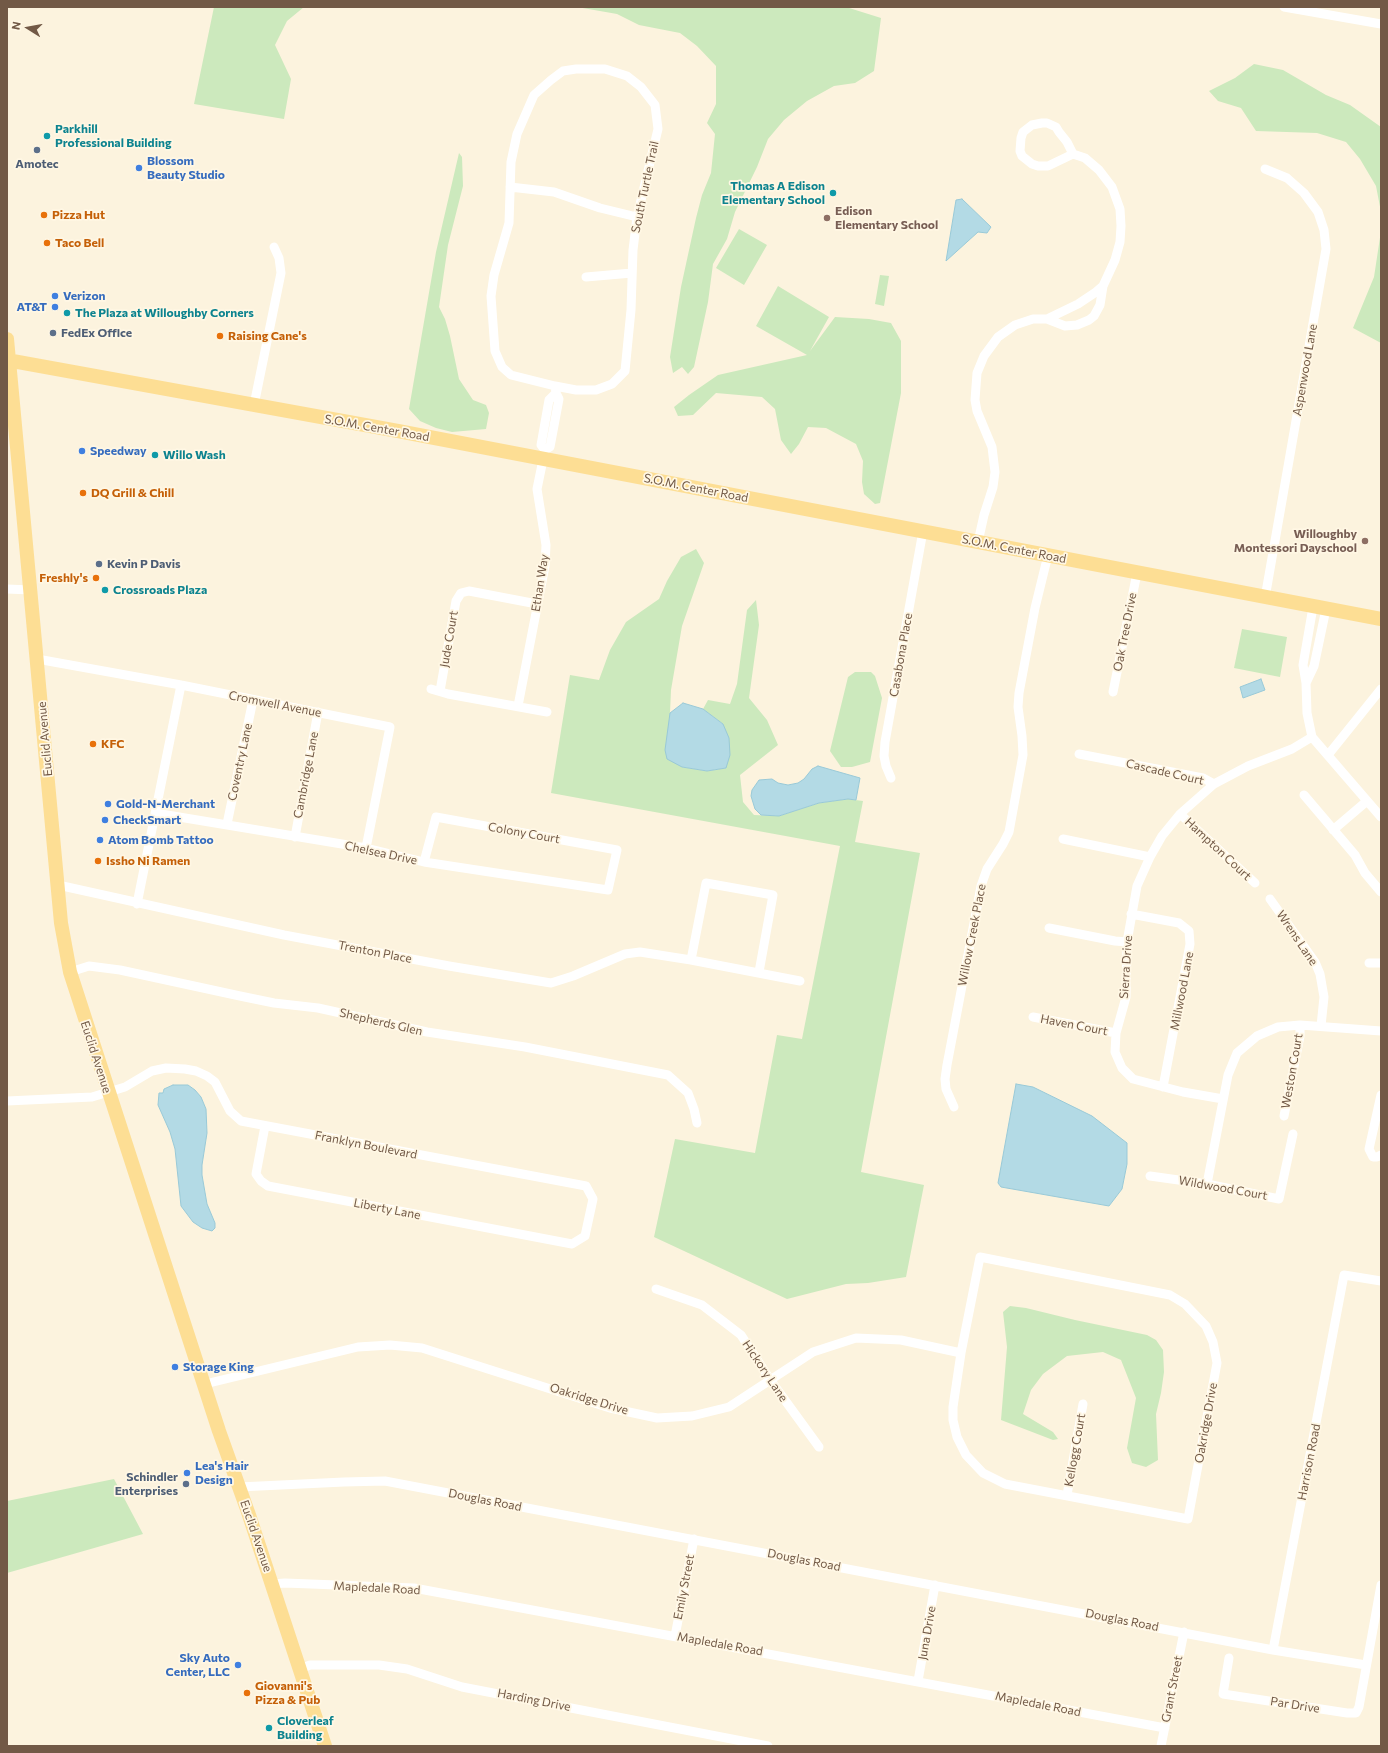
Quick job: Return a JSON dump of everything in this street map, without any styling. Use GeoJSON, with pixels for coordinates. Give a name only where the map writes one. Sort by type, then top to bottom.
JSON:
{"type":"FeatureCollection","features":[{"type":"Feature","properties":{"kind":"main road","name":"Euclid Avenue"},"geometry":{"type":"LineString","coordinates":[[7,339],[61,922],[70,972],[108,1093],[205,1384],[219,1431],[272,1584],[325,1746]]}},
{"type":"Feature","properties":{"kind":"main road","name":"S.O.M. Center Road"},"geometry":{"type":"LineString","coordinates":[[8,361],[544,455],[923,532],[1381,619]]}},
{"type":"Feature","properties":{"kind":"street"},"geometry":{"type":"LineString","coordinates":[[1284,7],[1381,24]]}},
{"type":"Feature","properties":{"kind":"street","name":"South Turtle Trail"},"geometry":{"type":"LineString","coordinates":[[576,69],[605,69],[627,76],[642,87],[655,105],[658,129],[637,217],[633,250],[631,310],[625,371],[612,384],[596,390],[556,389],[511,375],[502,367],[494,351],[491,296],[494,275],[509,223],[510,187],[511,162],[517,134],[534,96],[563,71],[576,69]]}},
{"type":"Feature","properties":{"kind":"street"},"geometry":{"type":"LineString","coordinates":[[1047,319],[1065,326],[1077,325],[1094,316],[1100,305],[1103,286],[1115,260],[1120,242],[1120,209],[1112,187],[1099,170],[1085,158],[1073,154],[1048,166],[1038,166],[1032,164],[1022,156],[1020,151],[1023,132],[1032,125],[1042,122],[1047,124],[1056,128],[1068,142],[1073,154]]}},
{"type":"Feature","properties":{"kind":"street","name":"Aspenwood Lane"},"geometry":{"type":"LineString","coordinates":[[1265,169],[1287,178],[1304,193],[1318,212],[1324,230],[1326,249],[1265,598]]}},
{"type":"Feature","properties":{"kind":"street"},"geometry":{"type":"LineString","coordinates":[[510,187],[554,192],[600,208],[637,217]]}},
{"type":"Feature","properties":{"kind":"street"},"geometry":{"type":"LineString","coordinates":[[254,405],[281,273],[279,258],[274,248]]}},
{"type":"Feature","properties":{"kind":"street"},"geometry":{"type":"LineString","coordinates":[[586,277],[632,273]]}},
{"type":"Feature","properties":{"kind":"street"},"geometry":{"type":"LineString","coordinates":[[978,542],[984,515],[993,487],[994,463],[990,440],[977,410],[975,391],[977,373],[987,350],[1003,332],[1028,320],[1047,319],[1078,304],[1103,286]]}},
{"type":"Feature","properties":{"kind":"street","name":"Ethan Way"},"geometry":{"type":"LineString","coordinates":[[518,706],[545,566],[546,545],[537,490],[544,455],[541,445],[549,400],[556,389]]}},
{"type":"Feature","properties":{"kind":"street","name":"Casabona Place"},"geometry":{"type":"LineString","coordinates":[[891,778],[884,756],[885,742],[923,532]]}},
{"type":"Feature","properties":{"kind":"street","name":"Willow Creek Place"},"geometry":{"type":"LineString","coordinates":[[954,1107],[946,1089],[945,1079],[947,1065],[980,886],[987,869],[1004,844],[1009,832],[1023,755],[1018,707],[1019,693],[1048,555]]}},
{"type":"Feature","properties":{"kind":"street","name":"Oak Tree Drive"},"geometry":{"type":"LineString","coordinates":[[1113,692],[1138,573]]}},
{"type":"Feature","properties":{"kind":"street"},"geometry":{"type":"LineString","coordinates":[[7,589],[31,590]]}},
{"type":"Feature","properties":{"kind":"street","name":"Jude Court"},"geometry":{"type":"LineString","coordinates":[[518,706],[448,694],[436,690],[456,601],[461,593],[469,591],[537,604]]}},
{"type":"Feature","properties":{"kind":"street"},"geometry":{"type":"LineString","coordinates":[[1320,608],[1303,665],[1306,683],[1307,713],[1312,737],[1381,817]]}},
{"type":"Feature","properties":{"kind":"street"},"geometry":{"type":"LineString","coordinates":[[1306,683],[1314,666],[1320,608]]}},
{"type":"Feature","properties":{"kind":"street","name":"Cromwell Avenue"},"geometry":{"type":"LineString","coordinates":[[37,659],[181,685],[390,727],[366,848]]}},
{"type":"Feature","properties":{"kind":"street"},"geometry":{"type":"LineString","coordinates":[[137,904],[181,685]]}},
{"type":"Feature","properties":{"kind":"street"},"geometry":{"type":"LineString","coordinates":[[1328,755],[1381,689]]}},
{"type":"Feature","properties":{"kind":"street","name":"Coventry Lane"},"geometry":{"type":"LineString","coordinates":[[227,824],[253,700]]}},
{"type":"Feature","properties":{"kind":"street"},"geometry":{"type":"LineString","coordinates":[[518,706],[547,712]]}},
{"type":"Feature","properties":{"kind":"street","name":"Cambridge Lane"},"geometry":{"type":"LineString","coordinates":[[295,837],[318,712]]}},
{"type":"Feature","properties":{"kind":"street","name":"Cascade Court"},"geometry":{"type":"LineString","coordinates":[[1079,754],[1203,778],[1214,784],[1248,766],[1292,749],[1312,737]]}},
{"type":"Feature","properties":{"kind":"street","name":"Sierra Drive"},"geometry":{"type":"LineString","coordinates":[[1214,784],[1180,814],[1162,836],[1150,857],[1137,886],[1127,942],[1126,997],[1116,1034],[1115,1052],[1122,1068],[1134,1079],[1163,1087],[1223,1099]]}},
{"type":"Feature","properties":{"kind":"street"},"geometry":{"type":"LineString","coordinates":[[1304,795],[1355,855],[1365,873],[1381,892]]}},
{"type":"Feature","properties":{"kind":"street"},"geometry":{"type":"LineString","coordinates":[[1333,830],[1367,801]]}},
{"type":"Feature","properties":{"kind":"street","name":"Chelsea Drive"},"geometry":{"type":"LineString","coordinates":[[155,813],[366,848],[424,862],[608,890]]}},
{"type":"Feature","properties":{"kind":"street","name":"Hampton Court"},"geometry":{"type":"LineString","coordinates":[[1180,814],[1256,884]]}},
{"type":"Feature","properties":{"kind":"street","name":"Colony Court"},"geometry":{"type":"LineString","coordinates":[[424,862],[436,817],[617,850],[608,890]]}},
{"type":"Feature","properties":{"kind":"street"},"geometry":{"type":"LineString","coordinates":[[1063,839],[1150,857]]}},
{"type":"Feature","properties":{"kind":"street"},"geometry":{"type":"LineString","coordinates":[[691,960],[706,883],[773,894],[759,972]]}},
{"type":"Feature","properties":{"kind":"street","name":"Trenton Place"},"geometry":{"type":"LineString","coordinates":[[58,886],[284,935],[449,966],[551,983],[573,976],[625,954],[640,952],[759,972],[800,981]]}},
{"type":"Feature","properties":{"kind":"street","name":"Wrens Lane"},"geometry":{"type":"LineString","coordinates":[[1270,899],[1315,962],[1320,974],[1324,997],[1321,1026]]}},
{"type":"Feature","properties":{"kind":"street","name":"Millwood Lane"},"geometry":{"type":"LineString","coordinates":[[1131,914],[1179,923],[1189,931],[1190,944],[1163,1087]]}},
{"type":"Feature","properties":{"kind":"street"},"geometry":{"type":"LineString","coordinates":[[1049,928],[1127,942]]}},
{"type":"Feature","properties":{"kind":"street"},"geometry":{"type":"LineString","coordinates":[[1369,963],[1381,963]]}},
{"type":"Feature","properties":{"kind":"street","name":"Shepherds Glen"},"geometry":{"type":"LineString","coordinates":[[70,972],[89,966],[120,970],[274,1003],[318,1008],[427,1032],[509,1044],[668,1075],[688,1093],[697,1123]]}},
{"type":"Feature","properties":{"kind":"street","name":"Haven Court"},"geometry":{"type":"LineString","coordinates":[[1033,1017],[1116,1034]]}},
{"type":"Feature","properties":{"kind":"street"},"geometry":{"type":"LineString","coordinates":[[1207,1184],[1228,1075],[1237,1053],[1256,1036],[1278,1027],[1300,1025],[1381,1031]]}},
{"type":"Feature","properties":{"kind":"street","name":"Weston Court"},"geometry":{"type":"LineString","coordinates":[[1284,1116],[1300,1036],[1300,1025]]}},
{"type":"Feature","properties":{"kind":"street","name":"Franklyn Boulevard"},"geometry":{"type":"LineString","coordinates":[[7,1101],[92,1097],[125,1087],[152,1071],[166,1068],[185,1069],[207,1076],[215,1082],[230,1110],[241,1121],[586,1186],[593,1199],[585,1236],[572,1244]]}},
{"type":"Feature","properties":{"kind":"street"},"geometry":{"type":"LineString","coordinates":[[1381,1094],[1369,1148],[1373,1157],[1381,1155]]}},
{"type":"Feature","properties":{"kind":"street","name":"Liberty Lane"},"geometry":{"type":"LineString","coordinates":[[265,1126],[256,1174],[261,1181],[268,1186],[572,1244]]}},
{"type":"Feature","properties":{"kind":"street","name":"Wildwood Court"},"geometry":{"type":"LineString","coordinates":[[1150,1176],[1207,1184],[1279,1199],[1293,1134]]}},
{"type":"Feature","properties":{"kind":"street","name":"Oakridge Drive"},"geometry":{"type":"LineString","coordinates":[[980,1257],[1170,1295],[1186,1304],[1206,1326],[1213,1342],[1217,1363],[1188,1519],[1005,1484],[983,1473],[966,1455],[957,1437],[953,1420],[953,1407],[961,1352],[980,1257]]}},
{"type":"Feature","properties":{"kind":"street","name":"Harrison Road"},"geometry":{"type":"LineString","coordinates":[[1273,1650],[1344,1275],[1381,1281]]}},
{"type":"Feature","properties":{"kind":"street","name":"Hickory Lane"},"geometry":{"type":"LineString","coordinates":[[656,1289],[702,1305],[741,1335],[819,1448]]}},
{"type":"Feature","properties":{"kind":"street","name":"Oakridge Drive"},"geometry":{"type":"LineString","coordinates":[[205,1384],[358,1346],[390,1345],[422,1348],[610,1408],[657,1418],[692,1416],[729,1407],[813,1352],[856,1338],[900,1340],[961,1352]]}},
{"type":"Feature","properties":{"kind":"street","name":"Kellogg Court"},"geometry":{"type":"LineString","coordinates":[[1067,1495],[1083,1404]]}},
{"type":"Feature","properties":{"kind":"street","name":"Douglas Road"},"geometry":{"type":"LineString","coordinates":[[239,1487],[386,1481],[1273,1650],[1366,1665]]}},
{"type":"Feature","properties":{"kind":"street","name":"Emily Street"},"geometry":{"type":"LineString","coordinates":[[675,1636],[694,1539]]}},
{"type":"Feature","properties":{"kind":"street","name":"Mapledale Road"},"geometry":{"type":"LineString","coordinates":[[272,1584],[285,1583],[414,1588],[1165,1728]]}},
{"type":"Feature","properties":{"kind":"street","name":"Juna Drive"},"geometry":{"type":"LineString","coordinates":[[918,1681],[935,1585]]}},
{"type":"Feature","properties":{"kind":"street"},"geometry":{"type":"LineString","coordinates":[[1366,1665],[1381,1585]]}},
{"type":"Feature","properties":{"kind":"street","name":"Grant Street"},"geometry":{"type":"LineString","coordinates":[[1161,1746],[1184,1632]]}},
{"type":"Feature","properties":{"kind":"street","name":"Par Drive"},"geometry":{"type":"LineString","coordinates":[[1229,1658],[1223,1694],[1347,1713],[1356,1712],[1359,1707],[1366,1665]]}},
{"type":"Feature","properties":{"kind":"street","name":"Harding Drive"},"geometry":{"type":"LineString","coordinates":[[300,1669],[310,1665],[379,1665],[406,1669],[462,1686],[768,1746]]}},
{"type":"Feature","properties":{"kind":"green space"},"geometry":{"type":"Polygon","coordinates":[[[214,7],[304,7],[287,21],[275,45],[291,79],[284,119],[194,104],[214,7]]]}},
{"type":"Feature","properties":{"kind":"green space"},"geometry":{"type":"Polygon","coordinates":[[[577,7],[846,7],[881,18],[874,71],[855,83],[834,86],[807,101],[784,120],[768,139],[757,167],[735,212],[727,239],[713,264],[708,302],[694,367],[688,374],[682,367],[673,373],[670,357],[681,287],[696,218],[702,195],[711,173],[715,134],[707,123],[716,104],[716,66],[697,46],[680,33],[639,25],[617,14],[577,7]]]}},
{"type":"Feature","properties":{"kind":"green space"},"geometry":{"type":"Polygon","coordinates":[[[1254,64],[1283,70],[1326,95],[1350,105],[1381,127],[1381,212],[1376,186],[1360,159],[1346,142],[1317,133],[1256,131],[1241,108],[1218,101],[1209,91],[1235,78],[1254,64]]]}},
{"type":"Feature","properties":{"kind":"green space"},"geometry":{"type":"Polygon","coordinates":[[[459,153],[462,157],[463,186],[448,245],[439,307],[445,319],[450,336],[459,379],[473,400],[486,405],[489,413],[486,429],[452,432],[436,428],[420,421],[409,409],[436,252],[459,153]]]}},
{"type":"Feature","properties":{"kind":"green space"},"geometry":{"type":"Polygon","coordinates":[[[739,229],[767,245],[744,285],[716,268],[739,229]]]}},
{"type":"Feature","properties":{"kind":"green space"},"geometry":{"type":"Polygon","coordinates":[[[1381,231],[1381,343],[1353,328],[1374,277],[1381,231]]]}},
{"type":"Feature","properties":{"kind":"green space"},"geometry":{"type":"Polygon","coordinates":[[[880,275],[889,276],[884,306],[875,304],[880,275]]]}},
{"type":"Feature","properties":{"kind":"green space"},"geometry":{"type":"Polygon","coordinates":[[[778,286],[829,317],[810,351],[835,317],[869,319],[891,323],[901,341],[901,393],[880,503],[875,504],[864,494],[862,482],[863,461],[856,444],[826,428],[808,427],[799,444],[791,454],[781,440],[775,409],[762,397],[716,393],[693,415],[678,416],[674,407],[718,375],[807,355],[756,326],[778,286]]]}},
{"type":"Feature","properties":{"kind":"green space"},"geometry":{"type":"Polygon","coordinates":[[[696,549],[704,563],[682,626],[671,690],[670,713],[682,767],[707,771],[726,768],[723,724],[703,709],[708,700],[730,704],[737,684],[747,610],[756,600],[759,625],[749,698],[767,720],[778,745],[740,775],[743,802],[754,815],[779,816],[819,803],[848,799],[863,801],[855,842],[920,853],[861,1172],[924,1185],[906,1277],[868,1283],[846,1284],[787,1299],[654,1237],[675,1139],[755,1153],[777,1035],[802,1039],[840,846],[551,793],[570,675],[599,680],[610,650],[626,622],[659,599],[667,581],[681,557],[696,549]]]}},
{"type":"Feature","properties":{"kind":"green space"},"geometry":{"type":"Polygon","coordinates":[[[1242,629],[1287,637],[1280,677],[1234,668],[1242,629]]]}},
{"type":"Feature","properties":{"kind":"green space"},"geometry":{"type":"Polygon","coordinates":[[[855,672],[871,672],[875,676],[882,698],[870,762],[852,767],[841,767],[830,751],[848,677],[855,672]]]}},
{"type":"Feature","properties":{"kind":"green space"},"geometry":{"type":"Polygon","coordinates":[[[1010,1306],[1026,1308],[1147,1335],[1156,1340],[1163,1350],[1164,1372],[1156,1414],[1158,1460],[1146,1467],[1132,1463],[1127,1448],[1136,1398],[1121,1360],[1103,1352],[1067,1356],[1043,1374],[1031,1390],[1023,1414],[1053,1432],[1058,1439],[1053,1440],[1001,1420],[1007,1347],[1003,1312],[1010,1306]]]}},
{"type":"Feature","properties":{"kind":"green space"},"geometry":{"type":"Polygon","coordinates":[[[114,1479],[143,1534],[7,1573],[7,1501],[114,1479]]]}},
{"type":"Feature","properties":{"kind":"water"},"geometry":{"type":"Polygon","coordinates":[[[962,199],[991,227],[987,233],[978,232],[946,261],[956,200],[962,199]]]}},
{"type":"Feature","properties":{"kind":"water"},"geometry":{"type":"Polygon","coordinates":[[[1261,679],[1265,690],[1243,698],[1240,687],[1261,679]]]}},
{"type":"Feature","properties":{"kind":"water"},"geometry":{"type":"Polygon","coordinates":[[[683,703],[703,709],[723,724],[729,738],[730,755],[726,768],[707,771],[682,767],[667,759],[665,750],[670,713],[683,703]]]}},
{"type":"Feature","properties":{"kind":"water"},"geometry":{"type":"Polygon","coordinates":[[[818,766],[860,778],[856,800],[848,799],[819,803],[779,816],[761,815],[755,809],[751,796],[752,790],[759,780],[772,779],[778,783],[788,785],[798,783],[804,779],[812,769],[818,766]]]}},
{"type":"Feature","properties":{"kind":"water"},"geometry":{"type":"Polygon","coordinates":[[[1016,1084],[1033,1087],[1092,1116],[1127,1143],[1127,1164],[1122,1189],[1109,1206],[1001,1187],[998,1183],[1016,1084]]]}},
{"type":"Feature","properties":{"kind":"water"},"geometry":{"type":"Polygon","coordinates":[[[173,1085],[188,1085],[195,1090],[201,1097],[206,1109],[207,1133],[202,1175],[207,1204],[215,1223],[215,1228],[212,1231],[202,1228],[193,1222],[181,1206],[175,1149],[170,1132],[158,1105],[159,1093],[163,1093],[164,1089],[173,1085]]]}},
{"type":"Feature","properties":{"kind":"place","name":"Parkhill Professional Building"},"geometry":{"type":"Point","coordinates":[47,136]}},
{"type":"Feature","properties":{"kind":"place","name":"Amotec"},"geometry":{"type":"Point","coordinates":[37,150]}},
{"type":"Feature","properties":{"kind":"place","name":"Blossom Beauty Studio"},"geometry":{"type":"Point","coordinates":[139,168]}},
{"type":"Feature","properties":{"kind":"place","name":"Thomas A Edison Elementary School"},"geometry":{"type":"Point","coordinates":[833,193]}},
{"type":"Feature","properties":{"kind":"place","name":"Pizza Hut"},"geometry":{"type":"Point","coordinates":[44,215]}},
{"type":"Feature","properties":{"kind":"place","name":"Edison Elementary School"},"geometry":{"type":"Point","coordinates":[827,218]}},
{"type":"Feature","properties":{"kind":"place","name":"Taco Bell"},"geometry":{"type":"Point","coordinates":[47,243]}},
{"type":"Feature","properties":{"kind":"place","name":"Verizon"},"geometry":{"type":"Point","coordinates":[55,296]}},
{"type":"Feature","properties":{"kind":"place","name":"AT&T"},"geometry":{"type":"Point","coordinates":[55,307]}},
{"type":"Feature","properties":{"kind":"place","name":"The Plaza at Willoughby Corners"},"geometry":{"type":"Point","coordinates":[67,313]}},
{"type":"Feature","properties":{"kind":"place","name":"FedEx Office"},"geometry":{"type":"Point","coordinates":[53,333]}},
{"type":"Feature","properties":{"kind":"place","name":"Raising Cane's"},"geometry":{"type":"Point","coordinates":[220,336]}},
{"type":"Feature","properties":{"kind":"place","name":"Speedway"},"geometry":{"type":"Point","coordinates":[82,451]}},
{"type":"Feature","properties":{"kind":"place","name":"Willo Wash"},"geometry":{"type":"Point","coordinates":[155,455]}},
{"type":"Feature","properties":{"kind":"place","name":"DQ Grill & Chill"},"geometry":{"type":"Point","coordinates":[83,493]}},
{"type":"Feature","properties":{"kind":"place","name":"Willoughby Montessori Dayschool"},"geometry":{"type":"Point","coordinates":[1365,541]}},
{"type":"Feature","properties":{"kind":"place","name":"Kevin P Davis"},"geometry":{"type":"Point","coordinates":[99,564]}},
{"type":"Feature","properties":{"kind":"place","name":"Freshly's"},"geometry":{"type":"Point","coordinates":[96,578]}},
{"type":"Feature","properties":{"kind":"place","name":"Crossroads Plaza"},"geometry":{"type":"Point","coordinates":[105,590]}},
{"type":"Feature","properties":{"kind":"place","name":"KFC"},"geometry":{"type":"Point","coordinates":[93,744]}},
{"type":"Feature","properties":{"kind":"place","name":"Gold-N-Merchant"},"geometry":{"type":"Point","coordinates":[108,804]}},
{"type":"Feature","properties":{"kind":"place","name":"CheckSmart"},"geometry":{"type":"Point","coordinates":[105,820]}},
{"type":"Feature","properties":{"kind":"place","name":"Atom Bomb Tattoo"},"geometry":{"type":"Point","coordinates":[100,840]}},
{"type":"Feature","properties":{"kind":"place","name":"Issho Ni Ramen"},"geometry":{"type":"Point","coordinates":[98,861]}},
{"type":"Feature","properties":{"kind":"place","name":"Storage King"},"geometry":{"type":"Point","coordinates":[175,1367]}},
{"type":"Feature","properties":{"kind":"place","name":"Lea's Hair Design"},"geometry":{"type":"Point","coordinates":[187,1473]}},
{"type":"Feature","properties":{"kind":"place","name":"Schindler Enterprises"},"geometry":{"type":"Point","coordinates":[186,1484]}},
{"type":"Feature","properties":{"kind":"place","name":"Sky Auto Center, LLC"},"geometry":{"type":"Point","coordinates":[238,1665]}},
{"type":"Feature","properties":{"kind":"place","name":"Giovanni's Pizza & Pub"},"geometry":{"type":"Point","coordinates":[247,1693]}},
{"type":"Feature","properties":{"kind":"place","name":"Cloverleaf Building"},"geometry":{"type":"Point","coordinates":[269,1728]}}]}
